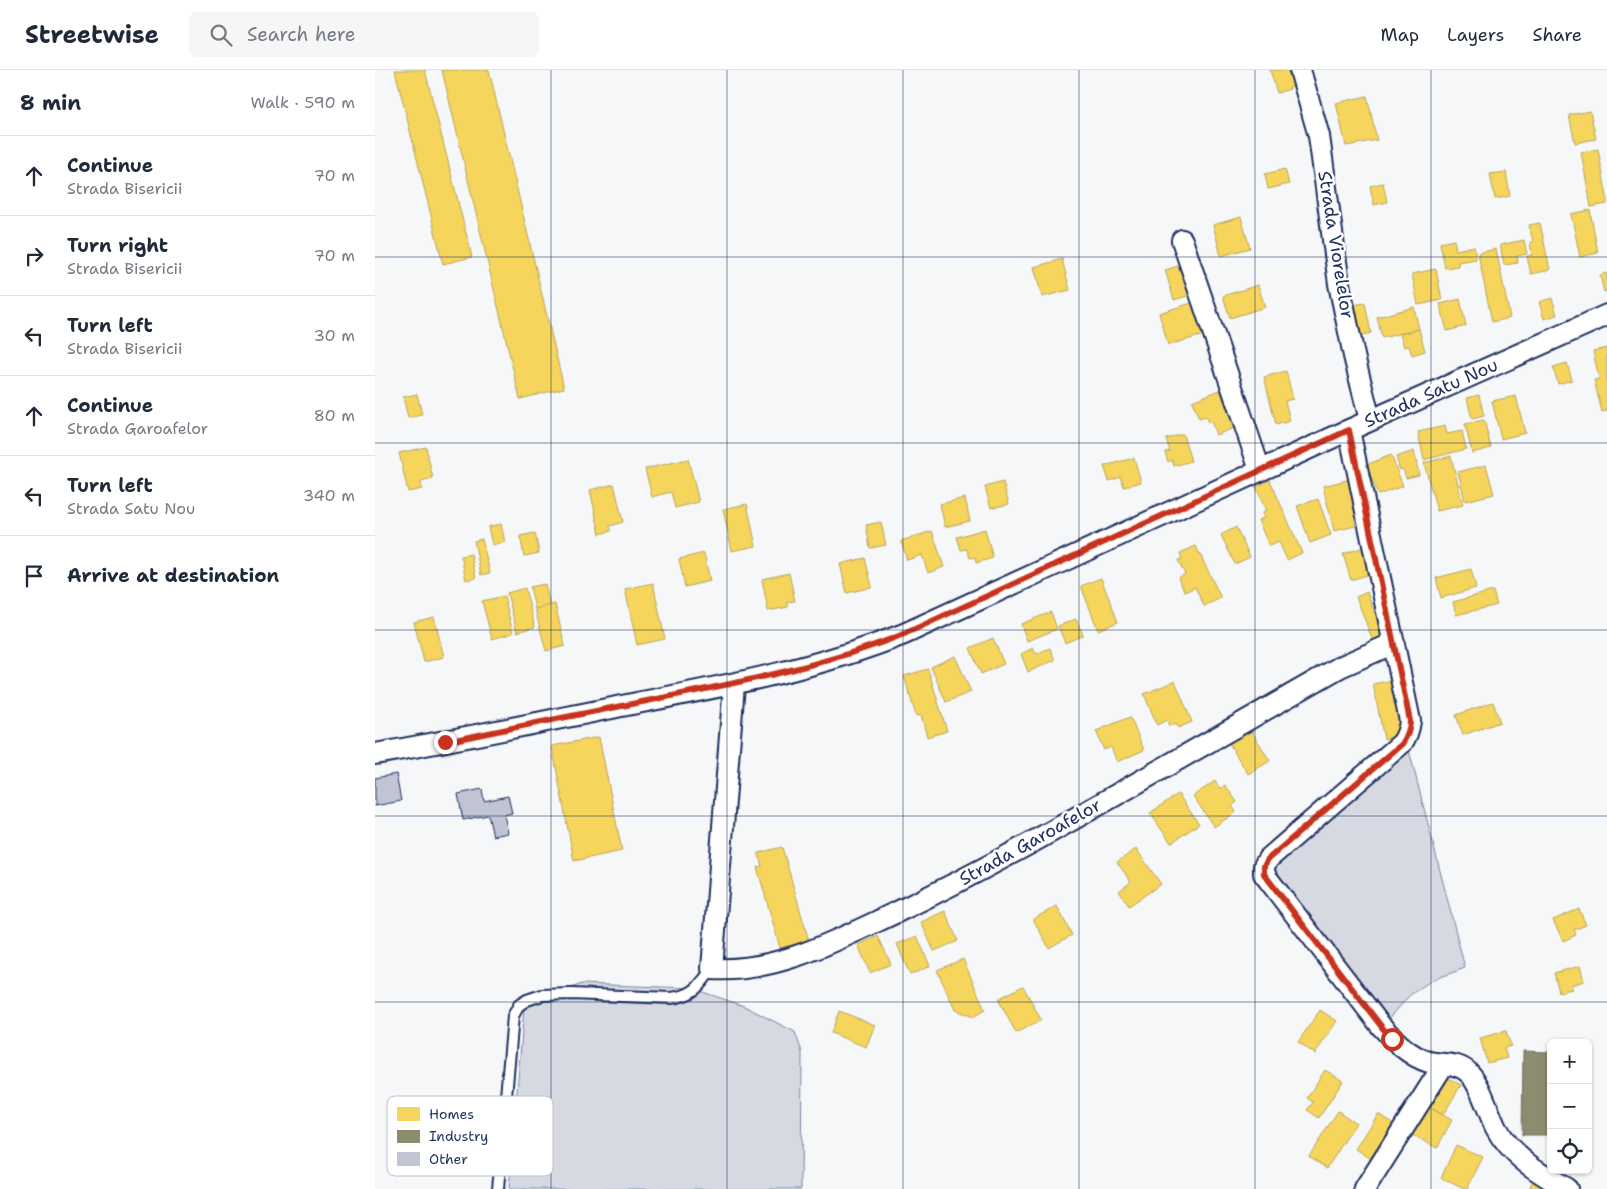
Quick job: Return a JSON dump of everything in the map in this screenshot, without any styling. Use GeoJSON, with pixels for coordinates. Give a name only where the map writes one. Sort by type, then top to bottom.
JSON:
{"type":"FeatureCollection","features":[{"type":"Feature","properties":{"kind":"street","name":"Strada Viorelelor"},"geometry":{"type":"LineString","coordinates":[[1300,70],[1319,136],[1339,284],[1370,420]]}},
{"type":"Feature","properties":{"kind":"street"},"geometry":{"type":"LineString","coordinates":[[1182,240],[1260,470]]}},
{"type":"Feature","properties":{"kind":"street","name":"Strada Satu Nou"},"geometry":{"type":"LineString","coordinates":[[375,753],[734,684],[827,661],[879,644],[1370,420],[1607,315]]}},
{"type":"Feature","properties":{"kind":"street"},"geometry":{"type":"LineString","coordinates":[[1349,430],[1410,721],[1407,736],[1402,744],[1268,859],[1264,866],[1264,874],[1392,1039],[1404,1050],[1417,1057],[1429,1062],[1451,1064],[1462,1068],[1470,1074],[1496,1129],[1509,1147],[1527,1164],[1567,1189]]}},
{"type":"Feature","properties":{"kind":"street","name":"Strada Garoafelor"},"geometry":{"type":"LineString","coordinates":[[711,969],[732,970],[763,966],[806,952],[839,939],[949,887],[1010,855],[1340,667],[1394,643]]}},
{"type":"Feature","properties":{"kind":"street"},"geometry":{"type":"LineString","coordinates":[[711,969],[734,684]]}},
{"type":"Feature","properties":{"kind":"street"},"geometry":{"type":"LineString","coordinates":[[1365,1189],[1444,1064]]}},
{"type":"Feature","properties":{"kind":"lane"},"geometry":{"type":"LineString","coordinates":[[506,1096],[513,1016],[519,1005],[527,1000],[542,995],[571,994],[671,998],[687,996],[700,984],[711,969]]}},
{"type":"Feature","properties":{"kind":"lane"},"geometry":{"type":"LineString","coordinates":[[498,1189],[499,1176]]}},
{"type":"Feature","properties":{"kind":"shaded area"},"geometry":{"type":"Polygon","coordinates":[[[1408,746],[1465,968],[1432,980],[1410,995],[1387,1021],[1273,873],[1273,864],[1408,746]]]}},
{"type":"Feature","properties":{"kind":"shaded area"},"geometry":{"type":"Polygon","coordinates":[[[581,984],[691,988],[744,1006],[795,1032],[802,1052],[801,1189],[509,1189],[510,1176],[553,1176],[553,1096],[517,1096],[524,1008],[581,984]]]}},
{"type":"Feature","properties":{"kind":"building: Homes"},"geometry":{"type":"Polygon","coordinates":[[[395,70],[425,70],[472,257],[443,264],[395,70]]]}},
{"type":"Feature","properties":{"kind":"building: Homes"},"geometry":{"type":"Polygon","coordinates":[[[442,70],[489,70],[564,388],[520,399],[442,70]]]}},
{"type":"Feature","properties":{"kind":"building: Homes"},"geometry":{"type":"Polygon","coordinates":[[[1270,70],[1295,70],[1299,83],[1289,87],[1290,89],[1277,93],[1270,70]]]}},
{"type":"Feature","properties":{"kind":"building: Homes"},"geometry":{"type":"Polygon","coordinates":[[[1367,96],[1377,140],[1346,146],[1336,103],[1367,96]]]}},
{"type":"Feature","properties":{"kind":"building: Homes"},"geometry":{"type":"Polygon","coordinates":[[[1590,111],[1596,139],[1575,143],[1569,115],[1590,111]]]}},
{"type":"Feature","properties":{"kind":"building: Homes"},"geometry":{"type":"Polygon","coordinates":[[[1598,149],[1607,204],[1591,207],[1581,152],[1598,149]]]}},
{"type":"Feature","properties":{"kind":"building: Homes"},"geometry":{"type":"Polygon","coordinates":[[[1285,169],[1289,184],[1268,189],[1265,174],[1285,169]]]}},
{"type":"Feature","properties":{"kind":"building: Homes"},"geometry":{"type":"Polygon","coordinates":[[[1506,172],[1510,196],[1495,199],[1490,174],[1506,172]]]}},
{"type":"Feature","properties":{"kind":"building: Homes"},"geometry":{"type":"Polygon","coordinates":[[[1383,183],[1387,202],[1374,205],[1370,186],[1383,183]]]}},
{"type":"Feature","properties":{"kind":"building: Homes"},"geometry":{"type":"Polygon","coordinates":[[[1590,210],[1598,253],[1580,257],[1571,214],[1590,210]]]}},
{"type":"Feature","properties":{"kind":"building: Homes"},"geometry":{"type":"Polygon","coordinates":[[[1241,217],[1250,248],[1221,256],[1213,225],[1241,217]]]}},
{"type":"Feature","properties":{"kind":"building: Homes"},"geometry":{"type":"Polygon","coordinates":[[[1540,223],[1550,270],[1531,274],[1527,256],[1532,255],[1530,242],[1533,242],[1529,225],[1540,223]]]}},
{"type":"Feature","properties":{"kind":"building: Homes"},"geometry":{"type":"Polygon","coordinates":[[[1454,240],[1456,250],[1474,246],[1476,259],[1458,262],[1458,266],[1445,268],[1440,243],[1454,240]]]}},
{"type":"Feature","properties":{"kind":"building: Homes"},"geometry":{"type":"Polygon","coordinates":[[[1524,240],[1527,254],[1517,256],[1518,263],[1504,265],[1500,245],[1524,240]]]}},
{"type":"Feature","properties":{"kind":"building: Homes"},"geometry":{"type":"Polygon","coordinates":[[[1496,249],[1510,318],[1492,322],[1478,253],[1496,249]]]}},
{"type":"Feature","properties":{"kind":"building: Homes"},"geometry":{"type":"Polygon","coordinates":[[[1062,259],[1070,290],[1042,297],[1034,267],[1062,259]]]}},
{"type":"Feature","properties":{"kind":"building: Homes"},"geometry":{"type":"Polygon","coordinates":[[[1181,265],[1191,295],[1174,300],[1165,270],[1181,265]]]}},
{"type":"Feature","properties":{"kind":"building: Homes"},"geometry":{"type":"Polygon","coordinates":[[[1436,269],[1442,300],[1418,305],[1412,274],[1436,269]]]}},
{"type":"Feature","properties":{"kind":"building: Homes"},"geometry":{"type":"Polygon","coordinates":[[[1607,273],[1607,291],[1604,292],[1600,275],[1607,273]]]}},
{"type":"Feature","properties":{"kind":"building: Homes"},"geometry":{"type":"Polygon","coordinates":[[[1258,285],[1265,307],[1230,318],[1223,296],[1258,285]]]}},
{"type":"Feature","properties":{"kind":"building: Homes"},"geometry":{"type":"Polygon","coordinates":[[[1552,298],[1557,315],[1544,319],[1539,302],[1552,298]]]}},
{"type":"Feature","properties":{"kind":"building: Homes"},"geometry":{"type":"Polygon","coordinates":[[[1460,299],[1466,326],[1447,331],[1440,304],[1460,299]]]}},
{"type":"Feature","properties":{"kind":"building: Homes"},"geometry":{"type":"Polygon","coordinates":[[[1195,302],[1204,335],[1168,345],[1159,313],[1195,302]]]}},
{"type":"Feature","properties":{"kind":"building: Homes"},"geometry":{"type":"Polygon","coordinates":[[[1365,303],[1371,333],[1358,336],[1352,305],[1365,303]]]}},
{"type":"Feature","properties":{"kind":"building: Homes"},"geometry":{"type":"Polygon","coordinates":[[[1414,307],[1419,329],[1382,338],[1377,317],[1414,307]]]}},
{"type":"Feature","properties":{"kind":"building: Homes"},"geometry":{"type":"Polygon","coordinates":[[[1419,329],[1425,351],[1412,355],[1409,346],[1404,347],[1400,334],[1419,329]]]}},
{"type":"Feature","properties":{"kind":"building: Homes"},"geometry":{"type":"Polygon","coordinates":[[[1607,348],[1607,411],[1602,412],[1594,380],[1599,379],[1593,351],[1607,348]]]}},
{"type":"Feature","properties":{"kind":"building: Homes"},"geometry":{"type":"Polygon","coordinates":[[[1567,363],[1572,380],[1558,384],[1553,367],[1567,363]]]}},
{"type":"Feature","properties":{"kind":"building: Homes"},"geometry":{"type":"Polygon","coordinates":[[[1286,371],[1293,399],[1285,401],[1290,421],[1276,425],[1264,377],[1286,371]]]}},
{"type":"Feature","properties":{"kind":"building: Homes"},"geometry":{"type":"Polygon","coordinates":[[[1220,390],[1234,428],[1216,435],[1211,421],[1208,423],[1206,417],[1199,419],[1192,401],[1220,390]]]}},
{"type":"Feature","properties":{"kind":"building: Homes"},"geometry":{"type":"Polygon","coordinates":[[[417,394],[422,415],[408,418],[403,397],[417,394]]]}},
{"type":"Feature","properties":{"kind":"building: Homes"},"geometry":{"type":"Polygon","coordinates":[[[1479,395],[1484,416],[1472,419],[1467,398],[1479,395]]]}},
{"type":"Feature","properties":{"kind":"building: Homes"},"geometry":{"type":"Polygon","coordinates":[[[1516,396],[1525,433],[1501,439],[1492,401],[1516,396]]]}},
{"type":"Feature","properties":{"kind":"building: Homes"},"geometry":{"type":"Polygon","coordinates":[[[1484,420],[1491,448],[1472,453],[1465,424],[1484,420]]]}},
{"type":"Feature","properties":{"kind":"building: Homes"},"geometry":{"type":"Polygon","coordinates":[[[1445,426],[1447,434],[1462,431],[1466,449],[1424,460],[1418,432],[1445,426]]]}},
{"type":"Feature","properties":{"kind":"building: Homes"},"geometry":{"type":"Polygon","coordinates":[[[1183,434],[1191,461],[1174,466],[1172,460],[1168,462],[1165,452],[1170,451],[1166,439],[1183,434]]]}},
{"type":"Feature","properties":{"kind":"building: Homes"},"geometry":{"type":"Polygon","coordinates":[[[426,447],[433,479],[421,482],[422,489],[408,492],[399,453],[426,447]]]}},
{"type":"Feature","properties":{"kind":"building: Homes"},"geometry":{"type":"Polygon","coordinates":[[[1414,451],[1419,475],[1406,478],[1403,469],[1400,470],[1396,457],[1414,451]]]}},
{"type":"Feature","properties":{"kind":"building: Homes"},"geometry":{"type":"Polygon","coordinates":[[[1391,455],[1403,486],[1378,495],[1366,465],[1391,455]]]}},
{"type":"Feature","properties":{"kind":"building: Homes"},"geometry":{"type":"Polygon","coordinates":[[[1451,456],[1463,505],[1437,511],[1424,463],[1451,456]]]}},
{"type":"Feature","properties":{"kind":"building: Homes"},"geometry":{"type":"Polygon","coordinates":[[[1134,458],[1141,482],[1124,487],[1121,477],[1109,481],[1104,466],[1134,458]]]}},
{"type":"Feature","properties":{"kind":"building: Homes"},"geometry":{"type":"Polygon","coordinates":[[[688,459],[699,502],[675,508],[671,492],[652,497],[645,469],[688,459]]]}},
{"type":"Feature","properties":{"kind":"building: Homes"},"geometry":{"type":"Polygon","coordinates":[[[1486,465],[1494,494],[1465,501],[1458,472],[1486,465]]]}},
{"type":"Feature","properties":{"kind":"building: Homes"},"geometry":{"type":"Polygon","coordinates":[[[1351,479],[1360,517],[1354,518],[1356,526],[1334,531],[1323,486],[1351,479]]]}},
{"type":"Feature","properties":{"kind":"building: Homes"},"geometry":{"type":"Polygon","coordinates":[[[1270,480],[1302,553],[1287,560],[1279,542],[1269,546],[1258,520],[1264,518],[1262,513],[1266,511],[1256,487],[1270,480]]]}},
{"type":"Feature","properties":{"kind":"building: Homes"},"geometry":{"type":"Polygon","coordinates":[[[1003,482],[1009,504],[991,508],[985,487],[1003,482]]]}},
{"type":"Feature","properties":{"kind":"building: Homes"},"geometry":{"type":"Polygon","coordinates":[[[614,484],[623,522],[610,526],[611,531],[600,534],[590,490],[614,484]]]}},
{"type":"Feature","properties":{"kind":"building: Homes"},"geometry":{"type":"Polygon","coordinates":[[[965,498],[970,521],[945,527],[940,504],[965,498]]]}},
{"type":"Feature","properties":{"kind":"building: Homes"},"geometry":{"type":"Polygon","coordinates":[[[1318,499],[1331,535],[1310,543],[1297,506],[1318,499]]]}},
{"type":"Feature","properties":{"kind":"building: Homes"},"geometry":{"type":"Polygon","coordinates":[[[747,504],[756,546],[732,551],[723,509],[747,504]]]}},
{"type":"Feature","properties":{"kind":"building: Homes"},"geometry":{"type":"Polygon","coordinates":[[[881,522],[886,545],[870,548],[866,525],[881,522]]]}},
{"type":"Feature","properties":{"kind":"building: Homes"},"geometry":{"type":"Polygon","coordinates":[[[501,524],[505,542],[492,545],[488,527],[501,524]]]}},
{"type":"Feature","properties":{"kind":"building: Homes"},"geometry":{"type":"Polygon","coordinates":[[[1236,527],[1250,557],[1235,564],[1221,535],[1236,527]]]}},
{"type":"Feature","properties":{"kind":"building: Homes"},"geometry":{"type":"Polygon","coordinates":[[[985,529],[993,558],[976,563],[975,557],[970,558],[967,549],[961,550],[957,537],[985,529]]]}},
{"type":"Feature","properties":{"kind":"building: Homes"},"geometry":{"type":"Polygon","coordinates":[[[932,531],[944,567],[928,573],[922,555],[907,560],[901,541],[932,531]]]}},
{"type":"Feature","properties":{"kind":"building: Homes"},"geometry":{"type":"Polygon","coordinates":[[[535,533],[539,553],[524,556],[520,536],[535,533]]]}},
{"type":"Feature","properties":{"kind":"building: Homes"},"geometry":{"type":"Polygon","coordinates":[[[482,539],[490,573],[481,575],[474,541],[482,539]]]}},
{"type":"Feature","properties":{"kind":"building: Homes"},"geometry":{"type":"Polygon","coordinates":[[[1196,546],[1221,598],[1204,606],[1195,587],[1185,592],[1178,578],[1185,574],[1178,560],[1182,559],[1180,553],[1196,546]]]}},
{"type":"Feature","properties":{"kind":"building: Homes"},"geometry":{"type":"Polygon","coordinates":[[[1364,547],[1373,573],[1351,580],[1343,554],[1364,547]]]}},
{"type":"Feature","properties":{"kind":"building: Homes"},"geometry":{"type":"Polygon","coordinates":[[[704,553],[710,581],[685,587],[679,559],[704,553]]]}},
{"type":"Feature","properties":{"kind":"building: Homes"},"geometry":{"type":"Polygon","coordinates":[[[471,554],[476,578],[466,580],[461,556],[471,554]]]}},
{"type":"Feature","properties":{"kind":"building: Homes"},"geometry":{"type":"Polygon","coordinates":[[[865,558],[872,587],[847,593],[840,564],[865,558]]]}},
{"type":"Feature","properties":{"kind":"building: Homes"},"geometry":{"type":"Polygon","coordinates":[[[1471,569],[1476,588],[1441,598],[1436,578],[1471,569]]]}},
{"type":"Feature","properties":{"kind":"building: Homes"},"geometry":{"type":"Polygon","coordinates":[[[789,573],[795,601],[787,602],[788,607],[768,611],[762,579],[789,573]]]}},
{"type":"Feature","properties":{"kind":"building: Homes"},"geometry":{"type":"Polygon","coordinates":[[[1101,578],[1118,622],[1098,630],[1081,586],[1101,578]]]}},
{"type":"Feature","properties":{"kind":"building: Homes"},"geometry":{"type":"Polygon","coordinates":[[[653,583],[665,639],[637,645],[625,589],[653,583]]]}},
{"type":"Feature","properties":{"kind":"building: Homes"},"geometry":{"type":"Polygon","coordinates":[[[545,584],[550,606],[535,609],[530,587],[545,584]]]}},
{"type":"Feature","properties":{"kind":"building: Homes"},"geometry":{"type":"Polygon","coordinates":[[[525,588],[535,627],[517,632],[507,593],[525,588]]]}},
{"type":"Feature","properties":{"kind":"building: Homes"},"geometry":{"type":"Polygon","coordinates":[[[1493,591],[1497,605],[1456,615],[1453,602],[1493,591]]]}},
{"type":"Feature","properties":{"kind":"building: Homes"},"geometry":{"type":"Polygon","coordinates":[[[1367,592],[1385,640],[1374,644],[1356,597],[1367,592]]]}},
{"type":"Feature","properties":{"kind":"building: Homes"},"geometry":{"type":"Polygon","coordinates":[[[504,596],[513,633],[492,639],[482,601],[504,596]]]}},
{"type":"Feature","properties":{"kind":"building: Homes"},"geometry":{"type":"Polygon","coordinates":[[[555,604],[565,646],[546,651],[535,609],[555,604]]]}},
{"type":"Feature","properties":{"kind":"building: Homes"},"geometry":{"type":"Polygon","coordinates":[[[1051,612],[1057,629],[1027,641],[1021,624],[1051,612]]]}},
{"type":"Feature","properties":{"kind":"building: Homes"},"geometry":{"type":"Polygon","coordinates":[[[434,617],[444,657],[424,662],[414,622],[434,617]]]}},
{"type":"Feature","properties":{"kind":"building: Homes"},"geometry":{"type":"Polygon","coordinates":[[[1076,619],[1083,635],[1065,643],[1058,626],[1076,619]]]}},
{"type":"Feature","properties":{"kind":"building: Homes"},"geometry":{"type":"Polygon","coordinates":[[[993,638],[1004,664],[981,674],[970,648],[993,638]]]}},
{"type":"Feature","properties":{"kind":"building: Homes"},"geometry":{"type":"Polygon","coordinates":[[[1033,648],[1036,654],[1050,648],[1055,660],[1028,672],[1021,654],[1033,648]]]}},
{"type":"Feature","properties":{"kind":"building: Homes"},"geometry":{"type":"Polygon","coordinates":[[[955,656],[971,692],[946,702],[931,667],[955,656]]]}},
{"type":"Feature","properties":{"kind":"building: Homes"},"geometry":{"type":"Polygon","coordinates":[[[928,669],[947,731],[927,737],[921,715],[916,716],[904,676],[928,669]]]}},
{"type":"Feature","properties":{"kind":"building: Homes"},"geometry":{"type":"Polygon","coordinates":[[[1393,680],[1404,735],[1384,739],[1373,684],[1393,680]]]}},
{"type":"Feature","properties":{"kind":"building: Homes"},"geometry":{"type":"Polygon","coordinates":[[[1175,681],[1192,722],[1178,728],[1176,724],[1169,726],[1167,720],[1157,725],[1144,694],[1175,681]]]}},
{"type":"Feature","properties":{"kind":"building: Homes"},"geometry":{"type":"Polygon","coordinates":[[[1493,702],[1500,722],[1463,735],[1456,715],[1493,702]]]}},
{"type":"Feature","properties":{"kind":"building: Homes"},"geometry":{"type":"Polygon","coordinates":[[[1130,717],[1144,750],[1117,762],[1111,747],[1104,750],[1096,731],[1130,717]]]}},
{"type":"Feature","properties":{"kind":"building: Homes"},"geometry":{"type":"Polygon","coordinates":[[[1249,727],[1270,761],[1248,774],[1227,740],[1249,727]]]}},
{"type":"Feature","properties":{"kind":"building: Homes"},"geometry":{"type":"Polygon","coordinates":[[[599,737],[622,851],[574,861],[552,746],[599,737]]]}},
{"type":"Feature","properties":{"kind":"building: Homes"},"geometry":{"type":"Polygon","coordinates":[[[1215,781],[1220,789],[1225,785],[1237,802],[1232,806],[1236,812],[1214,827],[1193,796],[1215,781]]]}},
{"type":"Feature","properties":{"kind":"building: Homes"},"geometry":{"type":"Polygon","coordinates":[[[1178,794],[1199,824],[1171,843],[1150,813],[1178,794]]]}},
{"type":"Feature","properties":{"kind":"building: Homes"},"geometry":{"type":"Polygon","coordinates":[[[782,847],[809,941],[780,948],[757,867],[762,866],[758,853],[782,847]]]}},
{"type":"Feature","properties":{"kind":"building: Homes"},"geometry":{"type":"Polygon","coordinates":[[[1136,849],[1161,884],[1129,906],[1119,891],[1131,882],[1117,862],[1136,849]]]}},
{"type":"Feature","properties":{"kind":"building: Homes"},"geometry":{"type":"Polygon","coordinates":[[[1057,906],[1072,935],[1049,948],[1033,919],[1057,906]]]}},
{"type":"Feature","properties":{"kind":"building: Homes"},"geometry":{"type":"Polygon","coordinates":[[[1579,909],[1586,925],[1574,930],[1576,935],[1563,941],[1553,920],[1579,909]]]}},
{"type":"Feature","properties":{"kind":"building: Homes"},"geometry":{"type":"Polygon","coordinates":[[[945,911],[958,941],[934,951],[921,922],[945,911]]]}},
{"type":"Feature","properties":{"kind":"building: Homes"},"geometry":{"type":"Polygon","coordinates":[[[878,936],[891,964],[870,973],[858,945],[878,936]]]}},
{"type":"Feature","properties":{"kind":"building: Homes"},"geometry":{"type":"Polygon","coordinates":[[[917,936],[930,966],[910,975],[897,944],[917,936]]]}},
{"type":"Feature","properties":{"kind":"building: Homes"},"geometry":{"type":"Polygon","coordinates":[[[963,959],[985,1010],[973,1017],[955,1010],[937,970],[963,959]]]}},
{"type":"Feature","properties":{"kind":"building: Homes"},"geometry":{"type":"Polygon","coordinates":[[[1580,966],[1584,981],[1571,985],[1572,989],[1559,992],[1554,973],[1580,966]]]}},
{"type":"Feature","properties":{"kind":"building: Homes"},"geometry":{"type":"Polygon","coordinates":[[[1023,986],[1041,1020],[1016,1033],[998,999],[1023,986]]]}},
{"type":"Feature","properties":{"kind":"building: Homes"},"geometry":{"type":"Polygon","coordinates":[[[1320,1010],[1337,1021],[1315,1054],[1298,1042],[1320,1010]]]}},
{"type":"Feature","properties":{"kind":"building: Homes"},"geometry":{"type":"Polygon","coordinates":[[[839,1011],[875,1025],[866,1047],[831,1033],[839,1011]]]}},
{"type":"Feature","properties":{"kind":"building: Homes"},"geometry":{"type":"Polygon","coordinates":[[[1506,1031],[1511,1046],[1504,1048],[1507,1058],[1487,1063],[1480,1038],[1506,1031]]]}},
{"type":"Feature","properties":{"kind":"building: Homes"},"geometry":{"type":"Polygon","coordinates":[[[1325,1070],[1343,1081],[1319,1118],[1307,1110],[1313,1102],[1307,1098],[1325,1070]]]}},
{"type":"Feature","properties":{"kind":"building: Homes"},"geometry":{"type":"Polygon","coordinates":[[[1445,1076],[1461,1085],[1443,1115],[1427,1106],[1445,1076]]]}},
{"type":"Feature","properties":{"kind":"building: Homes"},"geometry":{"type":"Polygon","coordinates":[[[1427,1106],[1452,1120],[1437,1148],[1412,1135],[1427,1106]]]}},
{"type":"Feature","properties":{"kind":"building: Homes"},"geometry":{"type":"Polygon","coordinates":[[[1338,1111],[1356,1123],[1327,1168],[1309,1156],[1338,1111]]]}},
{"type":"Feature","properties":{"kind":"building: Homes"},"geometry":{"type":"Polygon","coordinates":[[[1378,1114],[1397,1126],[1374,1161],[1356,1149],[1378,1114]]]}},
{"type":"Feature","properties":{"kind":"building: Homes"},"geometry":{"type":"Polygon","coordinates":[[[1456,1145],[1483,1157],[1467,1189],[1441,1178],[1456,1145]]]}},
{"type":"Feature","properties":{"kind":"building: Homes"},"geometry":{"type":"Polygon","coordinates":[[[1534,1178],[1556,1189],[1529,1189],[1534,1178]]]}},
{"type":"Feature","properties":{"kind":"building: Industry"},"geometry":{"type":"Polygon","coordinates":[[[1523,1051],[1547,1052],[1547,1135],[1522,1135],[1523,1051]]]}},
{"type":"Feature","properties":{"kind":"building: Other"},"geometry":{"type":"Polygon","coordinates":[[[396,774],[401,801],[375,806],[375,778],[396,774]]]}},
{"type":"Feature","properties":{"kind":"building: Other"},"geometry":{"type":"Polygon","coordinates":[[[482,789],[484,801],[508,796],[512,813],[504,815],[508,833],[493,836],[488,815],[463,820],[458,794],[482,789]]]}},
{"type":"Feature","properties":{"kind":"route"},"geometry":{"type":"LineString","coordinates":[[445,742],[734,684],[854,653],[904,634],[1349,430],[1410,728],[1402,744],[1268,859],[1264,866],[1264,874],[1392,1039]]}}]}
